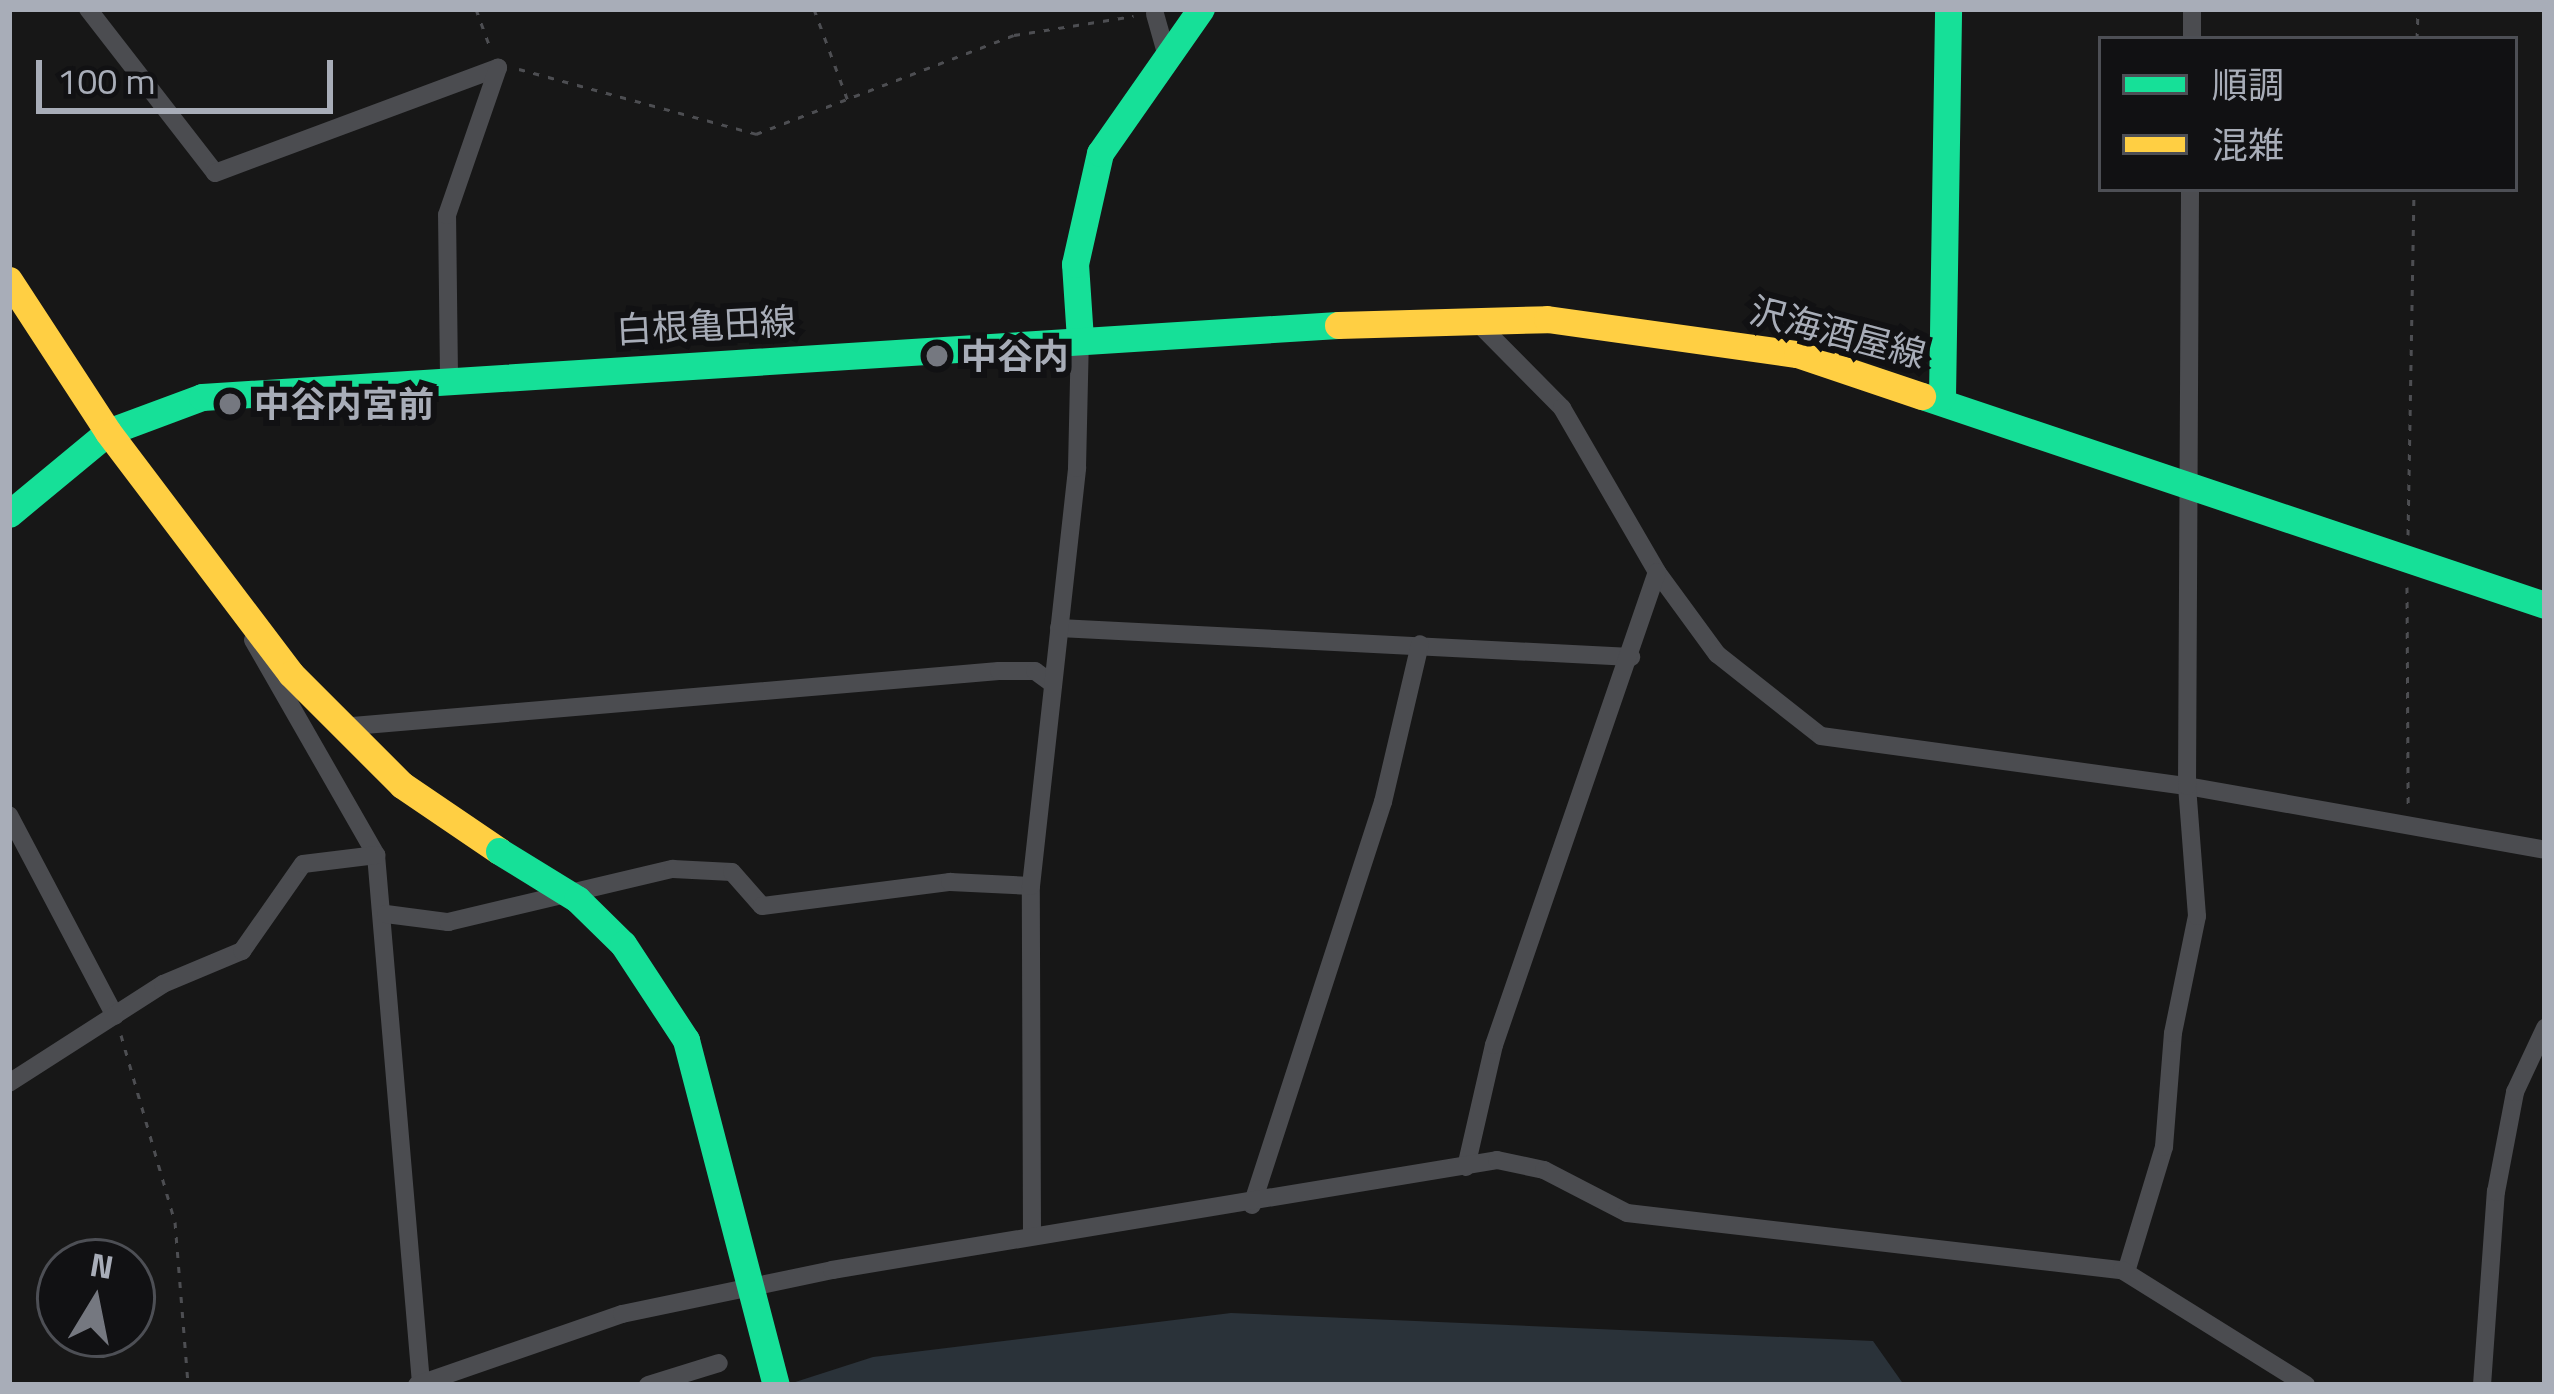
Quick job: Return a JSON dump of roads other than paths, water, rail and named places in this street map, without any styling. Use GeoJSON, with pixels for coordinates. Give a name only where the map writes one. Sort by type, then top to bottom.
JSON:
{"type":"FeatureCollection","features":[{"type":"Feature","properties":{"kind":"main road"},"geometry":{"type":"LineString","coordinates":[[1079,339],[1075,264],[1088,192],[1122,110],[1201,9]]}},
{"type":"Feature","properties":{"kind":"main road"},"geometry":{"type":"LineString","coordinates":[[1942,397],[1948,9]]}},
{"type":"Feature","properties":{"kind":"main road"},"geometry":{"type":"LineString","coordinates":[[9,280],[108,432],[240,614],[341,727],[402,785],[577,899],[623,944],[686,1040],[776,1385]]}},
{"type":"Feature","properties":{"kind":"main road","name":"沢海酒屋線"},"geometry":{"type":"LineString","coordinates":[[1079,339],[1473,318],[1730,340],[1942,397],[2545,605]]}},
{"type":"Feature","properties":{"kind":"main road","name":"白根亀田線"},"geometry":{"type":"LineString","coordinates":[[9,514],[108,432],[202,398],[449,376],[1079,339]]}},
{"type":"Feature","properties":{"kind":"street"},"geometry":{"type":"LineString","coordinates":[[88,9],[215,173],[498,68],[447,215],[449,376]]}},
{"type":"Feature","properties":{"kind":"street"},"geometry":{"type":"LineString","coordinates":[[1155,14],[1166,53]]}},
{"type":"Feature","properties":{"kind":"street"},"geometry":{"type":"LineString","coordinates":[[2126,1272],[2164,1147],[2173,1033],[2197,916],[2187,786],[2190,192]]}},
{"type":"Feature","properties":{"kind":"street"},"geometry":{"type":"LineString","coordinates":[[1473,318],[1562,408],[1657,572],[1718,654],[1821,736],[2187,786],[2545,850]]}},
{"type":"Feature","properties":{"kind":"street"},"geometry":{"type":"LineString","coordinates":[[1032,1236],[1031,886],[1060,628],[1079,339]]}},
{"type":"Feature","properties":{"kind":"street"},"geometry":{"type":"LineString","coordinates":[[1466,1167],[1494,1045],[1657,572]]}},
{"type":"Feature","properties":{"kind":"street"},"geometry":{"type":"LineString","coordinates":[[240,614],[376,855],[386,914],[419,1384],[622,1314],[1032,1236],[1252,1205],[1498,1160],[1544,1170],[1628,1213],[2126,1272],[2306,1385]]}},
{"type":"Feature","properties":{"kind":"street"},"geometry":{"type":"LineString","coordinates":[[1060,628],[1630,657]]}},
{"type":"Feature","properties":{"kind":"street"},"geometry":{"type":"LineString","coordinates":[[1252,1205],[1383,802],[1420,644]]}},
{"type":"Feature","properties":{"kind":"street"},"geometry":{"type":"LineString","coordinates":[[341,727],[999,670],[1035,671],[1053,684]]}},
{"type":"Feature","properties":{"kind":"street"},"geometry":{"type":"LineString","coordinates":[[9,815],[115,1016]]}},
{"type":"Feature","properties":{"kind":"street"},"geometry":{"type":"LineString","coordinates":[[9,1083],[115,1016],[242,951],[303,864],[376,855]]}},
{"type":"Feature","properties":{"kind":"street"},"geometry":{"type":"LineString","coordinates":[[386,914],[448,922],[674,869],[732,872],[762,906],[950,882],[1031,886]]}},
{"type":"Feature","properties":{"kind":"street"},"geometry":{"type":"LineString","coordinates":[[2482,1385],[2496,1192],[2516,1092],[2545,1028]]}},
{"type":"Feature","properties":{"kind":"street"},"geometry":{"type":"LineString","coordinates":[[647,1385],[719,1363]]}},
{"type":"Feature","properties":{"kind":"place","name":"中谷内"},"geometry":{"type":"Point","coordinates":[937,356]}},
{"type":"Feature","properties":{"kind":"place","name":"中谷内宮前"},"geometry":{"type":"Point","coordinates":[230,404]}}]}
